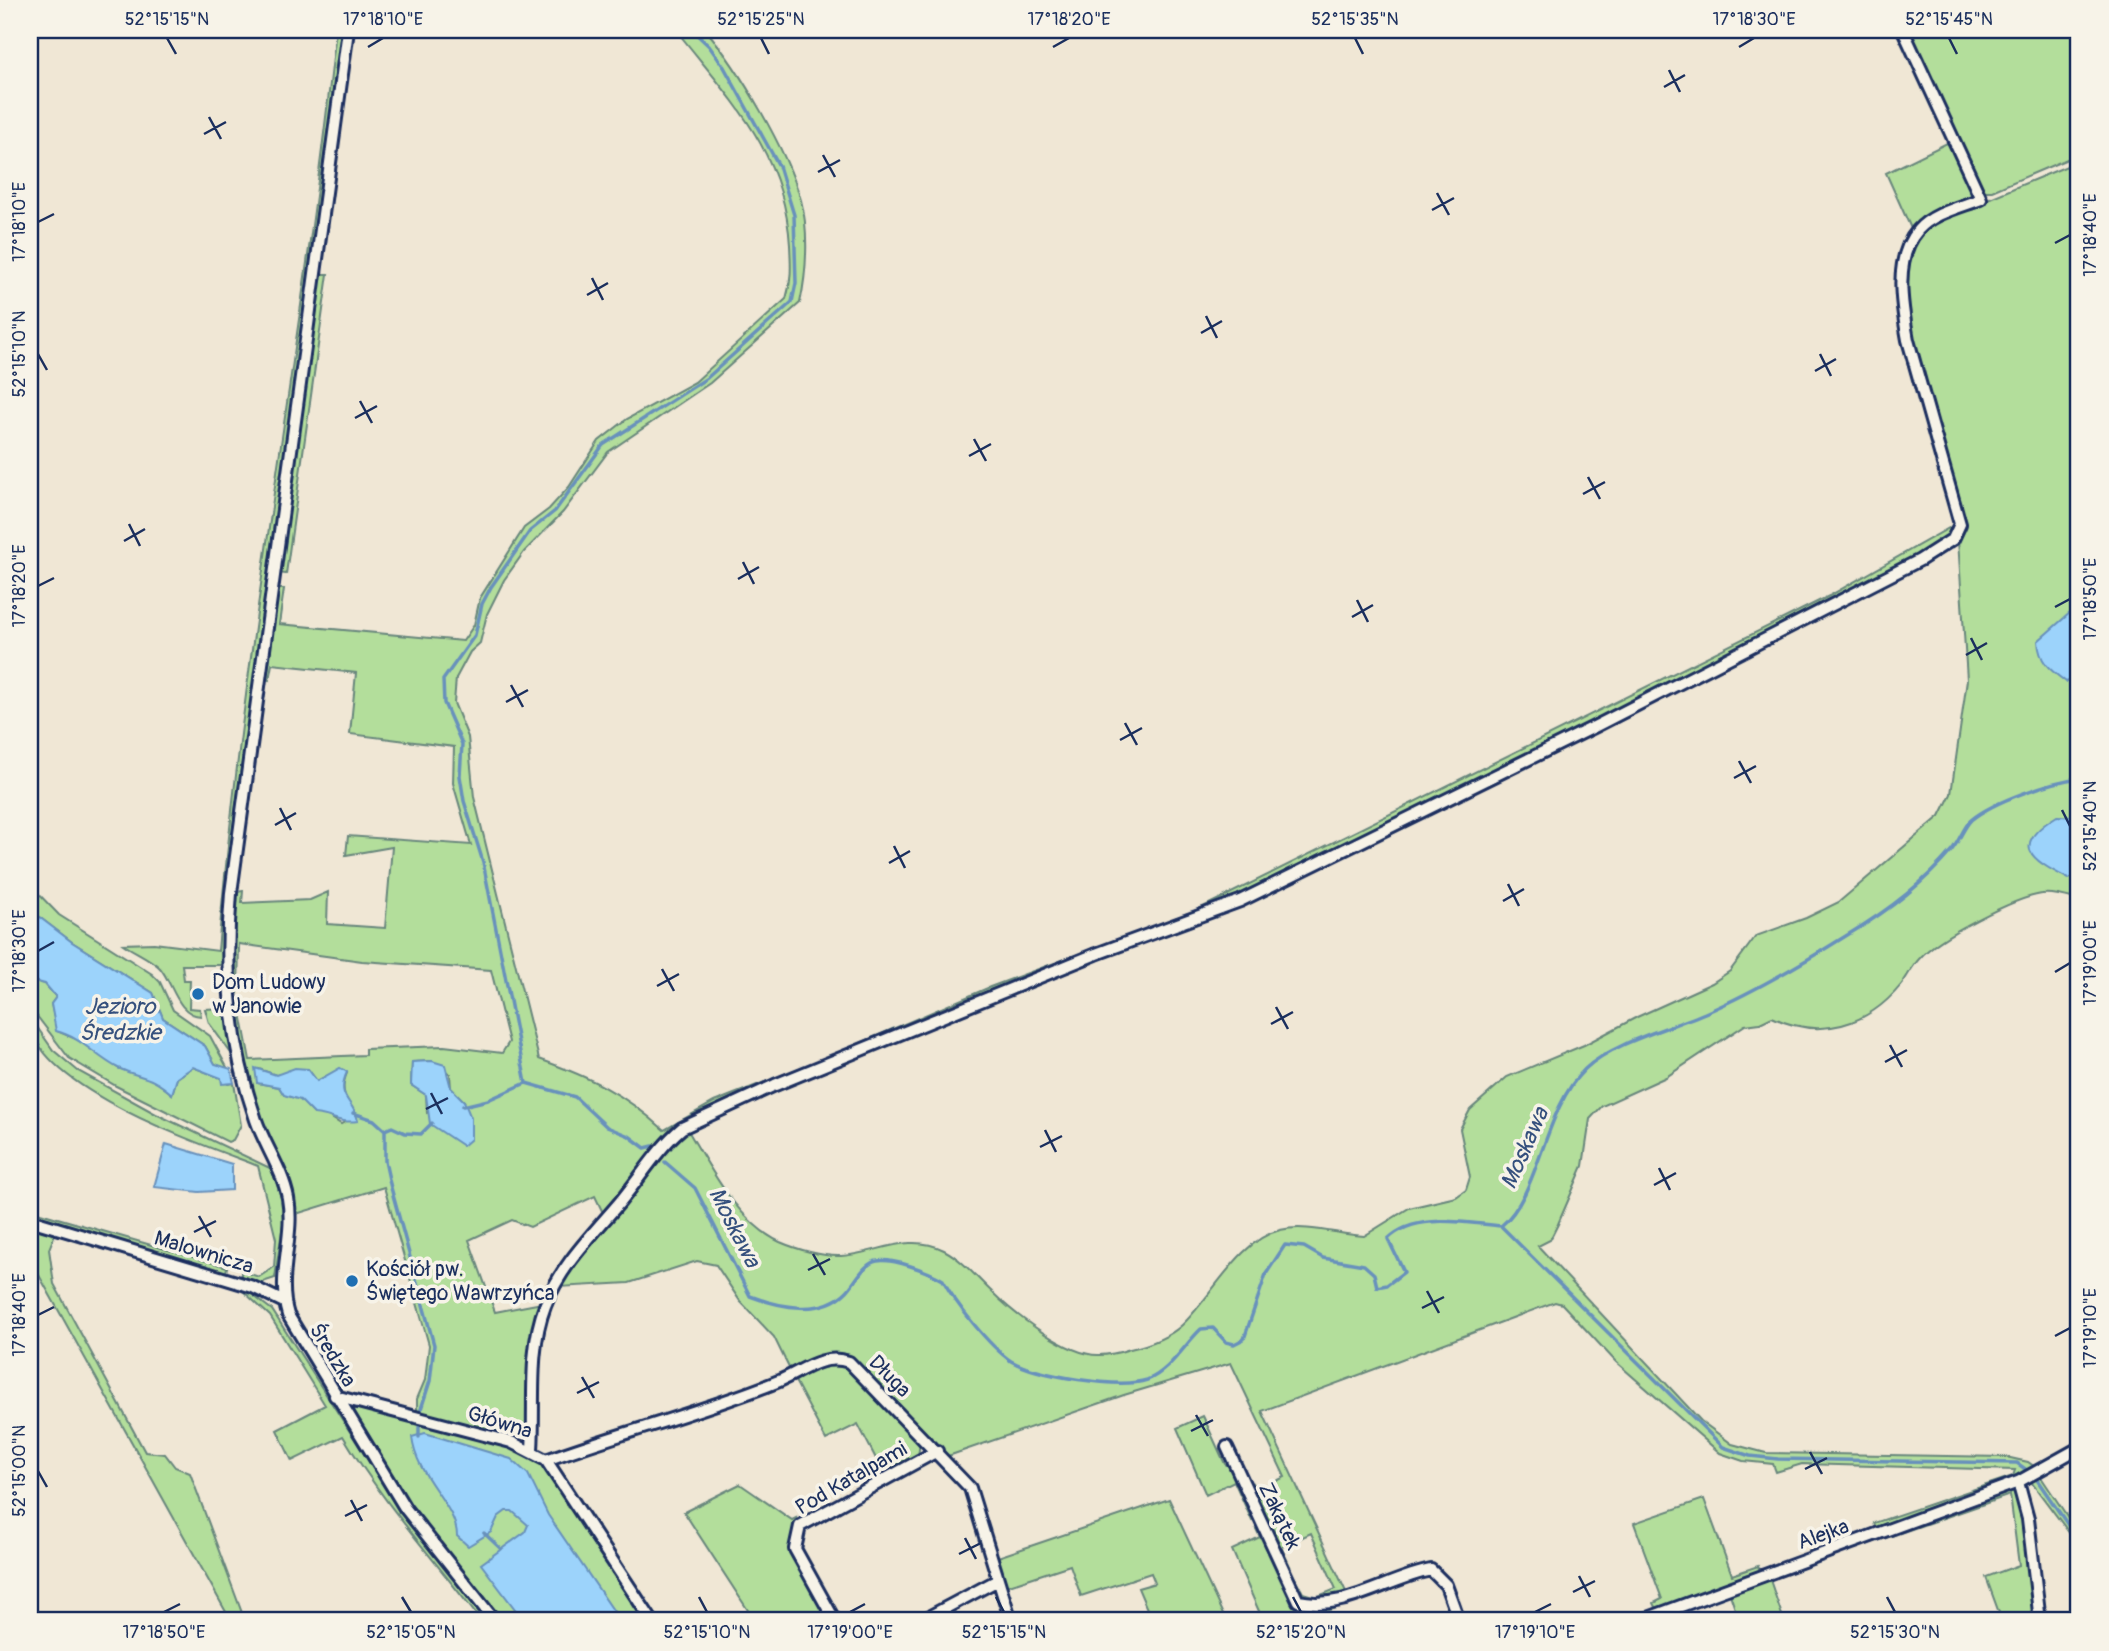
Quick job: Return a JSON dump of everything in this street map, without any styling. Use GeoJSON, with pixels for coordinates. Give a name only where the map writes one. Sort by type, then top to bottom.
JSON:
{"type":"FeatureCollection","features":[{"type":"Feature","properties":{"kind":"street","name":"Średzka"},"geometry":{"type":"LineString","coordinates":[[348,30],[231,893],[226,967],[229,1007],[260,1130],[288,1197],[290,1215],[284,1302],[295,1329],[405,1508],[495,1621]]}},
{"type":"Feature","properties":{"kind":"street"},"geometry":{"type":"LineString","coordinates":[[532,1450],[535,1353],[545,1305],[584,1242],[670,1138],[696,1120],[1096,954],[1240,901],[1596,726],[1920,560],[1953,539],[1960,524],[1908,340],[1903,315],[1902,272],[1909,244],[1918,230],[1938,216],[1981,199],[1903,30]]}},
{"type":"Feature","properties":{"kind":"street","name":"Malownicza"},"geometry":{"type":"LineString","coordinates":[[30,1220],[253,1287],[284,1302]]}},
{"type":"Feature","properties":{"kind":"street","name":"Długa"},"geometry":{"type":"LineString","coordinates":[[546,1460],[706,1409],[830,1358],[849,1362],[970,1488],[1011,1621]]}},
{"type":"Feature","properties":{"kind":"street","name":"Główna"},"geometry":{"type":"LineString","coordinates":[[335,1396],[511,1442],[532,1450],[546,1460],[652,1621]]}},
{"type":"Feature","properties":{"kind":"street","name":"Zakątek"},"geometry":{"type":"LineString","coordinates":[[1227,1447],[1298,1601],[1319,1605],[1341,1600],[1431,1570],[1446,1585],[1459,1621]]}},
{"type":"Feature","properties":{"kind":"street","name":"Alejka"},"geometry":{"type":"LineString","coordinates":[[1640,1621],[2018,1482],[2079,1448]]}},
{"type":"Feature","properties":{"kind":"street","name":"Pod Katalpami"},"geometry":{"type":"LineString","coordinates":[[835,1621],[795,1549],[800,1526],[937,1451]]}},
{"type":"Feature","properties":{"kind":"street"},"geometry":{"type":"LineString","coordinates":[[2018,1482],[2028,1519],[2040,1621]]}},
{"type":"Feature","properties":{"kind":"street"},"geometry":{"type":"LineString","coordinates":[[921,1621],[998,1580]]}},
{"type":"Feature","properties":{"kind":"green space"},"geometry":{"type":"Polygon","coordinates":[[[336,30],[344,30],[234,820],[222,965],[182,965],[184,980],[190,980],[189,1008],[200,1009],[201,1016],[186,1010],[160,968],[123,944],[154,943],[218,951],[243,720],[323,145],[336,30]]]}},
{"type":"Feature","properties":{"kind":"green space"},"geometry":{"type":"Polygon","coordinates":[[[676,30],[706,30],[733,66],[761,111],[785,158],[804,212],[806,265],[800,303],[710,383],[608,452],[563,512],[524,552],[504,580],[487,614],[480,643],[470,652],[456,678],[454,703],[468,737],[474,797],[539,1059],[605,1087],[635,1106],[664,1130],[714,1102],[823,1059],[990,987],[1197,910],[1829,596],[1956,524],[1951,538],[1716,662],[1239,897],[693,1118],[604,1215],[595,1196],[530,1227],[512,1220],[469,1240],[495,1312],[542,1303],[528,1427],[507,1437],[417,1414],[417,1399],[425,1380],[429,1345],[384,1187],[296,1214],[290,1190],[266,1134],[258,1107],[234,1004],[239,1003],[250,1060],[365,1055],[365,1049],[444,1046],[502,1053],[509,1042],[491,970],[362,961],[239,944],[238,993],[232,991],[237,892],[243,891],[242,903],[310,900],[328,892],[327,924],[385,928],[392,847],[346,855],[348,836],[471,845],[453,783],[454,747],[350,734],[356,673],[272,664],[269,680],[265,679],[277,589],[284,589],[279,624],[463,641],[474,625],[480,598],[524,528],[549,509],[569,487],[599,441],[627,419],[695,382],[786,299],[791,266],[786,211],[766,154],[735,104],[676,30]],[[432,1061],[412,1062],[411,1085],[426,1095],[427,1113],[464,1101],[451,1088],[450,1074],[432,1061]],[[259,1069],[257,1083],[279,1087],[284,1095],[300,1099],[314,1114],[325,1114],[341,1124],[357,1115],[345,1095],[347,1073],[340,1069],[317,1081],[308,1069],[276,1075],[259,1069]]]}},
{"type":"Feature","properties":{"kind":"green space"},"geometry":{"type":"Polygon","coordinates":[[[1906,30],[2079,30],[2079,154],[1992,191],[1981,191],[1906,30]]]}},
{"type":"Feature","properties":{"kind":"green space"},"geometry":{"type":"Polygon","coordinates":[[[1951,141],[1977,198],[1913,233],[1886,173],[1951,141]]]}},
{"type":"Feature","properties":{"kind":"green space"},"geometry":{"type":"Polygon","coordinates":[[[2079,161],[2079,900],[2046,894],[2029,897],[1996,910],[1929,949],[1888,999],[1874,1011],[1858,1019],[1825,1028],[1790,1024],[1772,1017],[1760,1023],[1745,1025],[1666,1077],[1602,1106],[1590,1119],[1583,1166],[1558,1224],[1550,1240],[1538,1246],[1701,1421],[1732,1444],[1766,1453],[2006,1457],[2028,1462],[2035,1467],[2015,1479],[1877,1531],[1874,1523],[2013,1476],[2015,1470],[1802,1464],[1776,1472],[1773,1464],[1743,1461],[1720,1453],[1616,1362],[1562,1304],[1555,1302],[1262,1411],[1347,1594],[1317,1601],[1301,1596],[1293,1579],[1295,1578],[1303,1593],[1316,1597],[1336,1589],[1311,1533],[1281,1547],[1290,1566],[1287,1566],[1249,1485],[1252,1483],[1256,1490],[1285,1477],[1231,1363],[1124,1395],[948,1456],[850,1355],[827,1355],[791,1372],[774,1337],[740,1301],[716,1265],[697,1261],[629,1283],[559,1287],[580,1253],[673,1140],[687,1129],[715,1176],[738,1207],[765,1233],[780,1242],[810,1252],[834,1256],[905,1243],[931,1245],[957,1259],[1002,1301],[1042,1332],[1072,1349],[1099,1355],[1144,1345],[1177,1329],[1239,1257],[1265,1236],[1280,1230],[1301,1228],[1364,1236],[1409,1208],[1456,1197],[1466,1190],[1470,1177],[1460,1129],[1470,1110],[1507,1077],[1584,1045],[1712,983],[1730,971],[1756,936],[1806,918],[1839,902],[1940,816],[1951,794],[1967,680],[1958,540],[1961,523],[1911,340],[1904,287],[1912,245],[1930,223],[2079,161]]]}},
{"type":"Feature","properties":{"kind":"green space"},"geometry":{"type":"Polygon","coordinates":[[[321,274],[328,274],[286,574],[279,573],[321,274]]]}},
{"type":"Feature","properties":{"kind":"green space"},"geometry":{"type":"Polygon","coordinates":[[[30,885],[59,915],[152,974],[160,982],[173,1010],[210,1036],[228,1069],[215,1064],[205,1046],[163,1018],[153,993],[72,942],[30,910],[30,885]]]}},
{"type":"Feature","properties":{"kind":"green space"},"geometry":{"type":"Polygon","coordinates":[[[30,980],[45,984],[56,997],[51,1004],[57,1031],[83,1042],[118,1068],[152,1078],[172,1094],[177,1078],[193,1067],[221,1078],[228,1084],[234,1083],[241,1125],[233,1140],[228,1142],[116,1086],[69,1058],[30,1007],[30,980]]]}},
{"type":"Feature","properties":{"kind":"green space"},"geometry":{"type":"Polygon","coordinates":[[[224,1008],[235,1055],[233,1056],[209,1023],[205,1009],[224,1008]]]}},
{"type":"Feature","properties":{"kind":"green space"},"geometry":{"type":"Polygon","coordinates":[[[30,1017],[53,1050],[78,1071],[156,1114],[272,1169],[285,1210],[275,1278],[260,1283],[241,1277],[241,1271],[259,1277],[274,1267],[276,1239],[258,1166],[161,1128],[87,1089],[58,1067],[38,1043],[30,1017]]]}},
{"type":"Feature","properties":{"kind":"green space"},"geometry":{"type":"Polygon","coordinates":[[[30,1210],[227,1267],[226,1273],[30,1215],[30,1210]]]}},
{"type":"Feature","properties":{"kind":"green space"},"geometry":{"type":"Polygon","coordinates":[[[30,1226],[55,1234],[49,1249],[54,1284],[145,1452],[165,1454],[175,1467],[190,1473],[245,1621],[231,1621],[30,1259],[30,1226]]]}},
{"type":"Feature","properties":{"kind":"green space"},"geometry":{"type":"Polygon","coordinates":[[[246,1290],[272,1310],[400,1510],[488,1621],[481,1621],[409,1530],[343,1436],[292,1461],[277,1430],[325,1405],[270,1316],[244,1292],[246,1290]]]}},
{"type":"Feature","properties":{"kind":"green space"},"geometry":{"type":"Polygon","coordinates":[[[829,1364],[843,1366],[852,1371],[920,1441],[918,1457],[885,1476],[858,1424],[826,1440],[794,1379],[829,1364]]]}},
{"type":"Feature","properties":{"kind":"green space"},"geometry":{"type":"Polygon","coordinates":[[[359,1407],[505,1444],[537,1460],[556,1483],[598,1552],[647,1621],[501,1621],[409,1507],[352,1416],[354,1410],[359,1407]]]}},
{"type":"Feature","properties":{"kind":"green space"},"geometry":{"type":"Polygon","coordinates":[[[1203,1416],[1225,1464],[1233,1468],[1256,1519],[1252,1521],[1234,1481],[1206,1495],[1177,1428],[1203,1416]]]}},
{"type":"Feature","properties":{"kind":"green space"},"geometry":{"type":"Polygon","coordinates":[[[2039,1474],[2079,1534],[2079,1546],[2029,1479],[2039,1474]]]}},
{"type":"Feature","properties":{"kind":"green space"},"geometry":{"type":"Polygon","coordinates":[[[740,1484],[792,1520],[796,1518],[790,1548],[831,1621],[755,1621],[684,1512],[740,1484]]]}},
{"type":"Feature","properties":{"kind":"green space"},"geometry":{"type":"Polygon","coordinates":[[[2013,1489],[2025,1524],[2038,1621],[2002,1621],[1986,1577],[2019,1565],[2010,1495],[1871,1543],[2013,1489]]]}},
{"type":"Feature","properties":{"kind":"green space"},"geometry":{"type":"Polygon","coordinates":[[[1169,1499],[1226,1621],[1152,1621],[1138,1588],[1155,1583],[1151,1573],[1081,1596],[1070,1565],[1006,1586],[998,1557],[1169,1499]]]}},
{"type":"Feature","properties":{"kind":"green space"},"geometry":{"type":"Polygon","coordinates":[[[1704,1499],[1732,1575],[1758,1566],[1760,1571],[1657,1609],[1654,1603],[1662,1599],[1634,1523],[1704,1499]]]}},
{"type":"Feature","properties":{"kind":"green space"},"geometry":{"type":"Polygon","coordinates":[[[1260,1528],[1297,1607],[1320,1609],[1343,1605],[1300,1621],[1255,1621],[1262,1618],[1232,1550],[1260,1537],[1256,1529],[1260,1528]]]}},
{"type":"Feature","properties":{"kind":"green space"},"geometry":{"type":"Polygon","coordinates":[[[1770,1580],[1784,1621],[1739,1621],[1730,1594],[1770,1580]]]}},
{"type":"Feature","properties":{"kind":"water"},"geometry":{"type":"Polygon","coordinates":[[[2079,605],[2079,677],[2066,682],[2046,665],[2038,641],[2079,605]]]}},
{"type":"Feature","properties":{"kind":"water"},"geometry":{"type":"Polygon","coordinates":[[[2057,816],[2079,817],[2079,875],[2069,879],[2044,865],[2030,851],[2033,835],[2057,816]]]}},
{"type":"Feature","properties":{"kind":"water","name":"Jezioro Średzkie"},"geometry":{"type":"Polygon","coordinates":[[[30,910],[72,942],[153,993],[163,1018],[205,1046],[215,1064],[231,1069],[234,1083],[222,1084],[221,1078],[193,1067],[177,1078],[172,1094],[151,1080],[118,1068],[81,1042],[56,1031],[51,1004],[56,997],[45,984],[30,980],[30,910]]]}},
{"type":"Feature","properties":{"kind":"water"},"geometry":{"type":"Polygon","coordinates":[[[432,1061],[445,1065],[451,1088],[464,1101],[471,1118],[471,1139],[463,1146],[430,1124],[426,1095],[411,1085],[412,1062],[432,1061]]]}},
{"type":"Feature","properties":{"kind":"water"},"geometry":{"type":"Polygon","coordinates":[[[255,1068],[276,1075],[295,1068],[308,1069],[317,1081],[340,1068],[347,1072],[344,1094],[358,1121],[314,1114],[300,1100],[284,1095],[279,1087],[257,1083],[255,1068]]]}},
{"type":"Feature","properties":{"kind":"water"},"geometry":{"type":"Polygon","coordinates":[[[166,1144],[232,1164],[232,1190],[199,1192],[154,1187],[166,1144]]]}},
{"type":"Feature","properties":{"kind":"water"},"geometry":{"type":"Polygon","coordinates":[[[425,1433],[511,1459],[528,1474],[548,1515],[617,1616],[612,1621],[524,1621],[481,1564],[525,1532],[528,1525],[512,1511],[506,1511],[498,1517],[491,1532],[468,1546],[457,1536],[451,1513],[415,1452],[412,1437],[425,1433]]]}},
{"type":"Feature","properties":{"kind":"waterway"},"geometry":{"type":"LineString","coordinates":[[526,1083],[483,862],[464,801],[460,776],[462,744],[444,703],[443,680],[475,635],[482,604],[491,587],[530,531],[555,511],[603,445],[707,378],[792,302],[796,283],[794,215],[779,166],[724,67],[709,46],[692,30]]}},
{"type":"Feature","properties":{"kind":"waterway","name":"Moskawa"},"geometry":{"type":"LineString","coordinates":[[665,1162],[695,1188],[750,1296],[774,1304],[813,1307],[837,1299],[872,1263],[901,1263],[943,1280],[973,1324],[1011,1361],[1039,1372],[1078,1380],[1118,1383],[1147,1380],[1170,1364],[1201,1329],[1213,1328],[1226,1342],[1234,1344],[1244,1339],[1266,1274],[1285,1245],[1304,1247],[1323,1258],[1364,1265],[1374,1274],[1377,1287],[1387,1285],[1404,1272],[1388,1239],[1399,1231],[1412,1225],[1442,1221],[1501,1226],[1525,1194],[1550,1128],[1571,1086],[1596,1060],[1642,1037],[1723,1005],[1796,966],[1903,897],[1940,863],[1954,847],[1968,823],[1981,813],[2023,793],[2079,778]]}},
{"type":"Feature","properties":{"kind":"waterway","name":"Moskawa"},"geometry":{"type":"LineString","coordinates":[[463,1106],[488,1100],[526,1083],[575,1097],[607,1127],[629,1136],[645,1148],[653,1146]]}},
{"type":"Feature","properties":{"kind":"waterway","name":"Moskawa"},"geometry":{"type":"LineString","coordinates":[[353,1113],[374,1120],[385,1130],[392,1127],[405,1133],[421,1134],[432,1123]]}},
{"type":"Feature","properties":{"kind":"waterway"},"geometry":{"type":"LineString","coordinates":[[385,1130],[385,1161],[390,1184],[434,1345],[430,1381],[421,1409]]}},
{"type":"Feature","properties":{"kind":"waterway"},"geometry":{"type":"LineString","coordinates":[[1501,1226],[1723,1447],[1750,1456],[1778,1459],[2017,1463],[2028,1471]]}},
{"type":"Feature","properties":{"kind":"waterway"},"geometry":{"type":"LineString","coordinates":[[419,1427],[419,1437]]}},
{"type":"Feature","properties":{"kind":"waterway"},"geometry":{"type":"LineString","coordinates":[[2035,1477],[2079,1541]]}},
{"type":"Feature","properties":{"kind":"waterway"},"geometry":{"type":"LineString","coordinates":[[484,1533],[501,1549]]}},
{"type":"Feature","properties":{"kind":"place","name":"Dom Ludowy w Janowie"},"geometry":{"type":"Point","coordinates":[198,994]}},
{"type":"Feature","properties":{"kind":"place","name":"Kościół pw. Świętego Wawrzyńca"},"geometry":{"type":"Point","coordinates":[352,1281]}}]}
